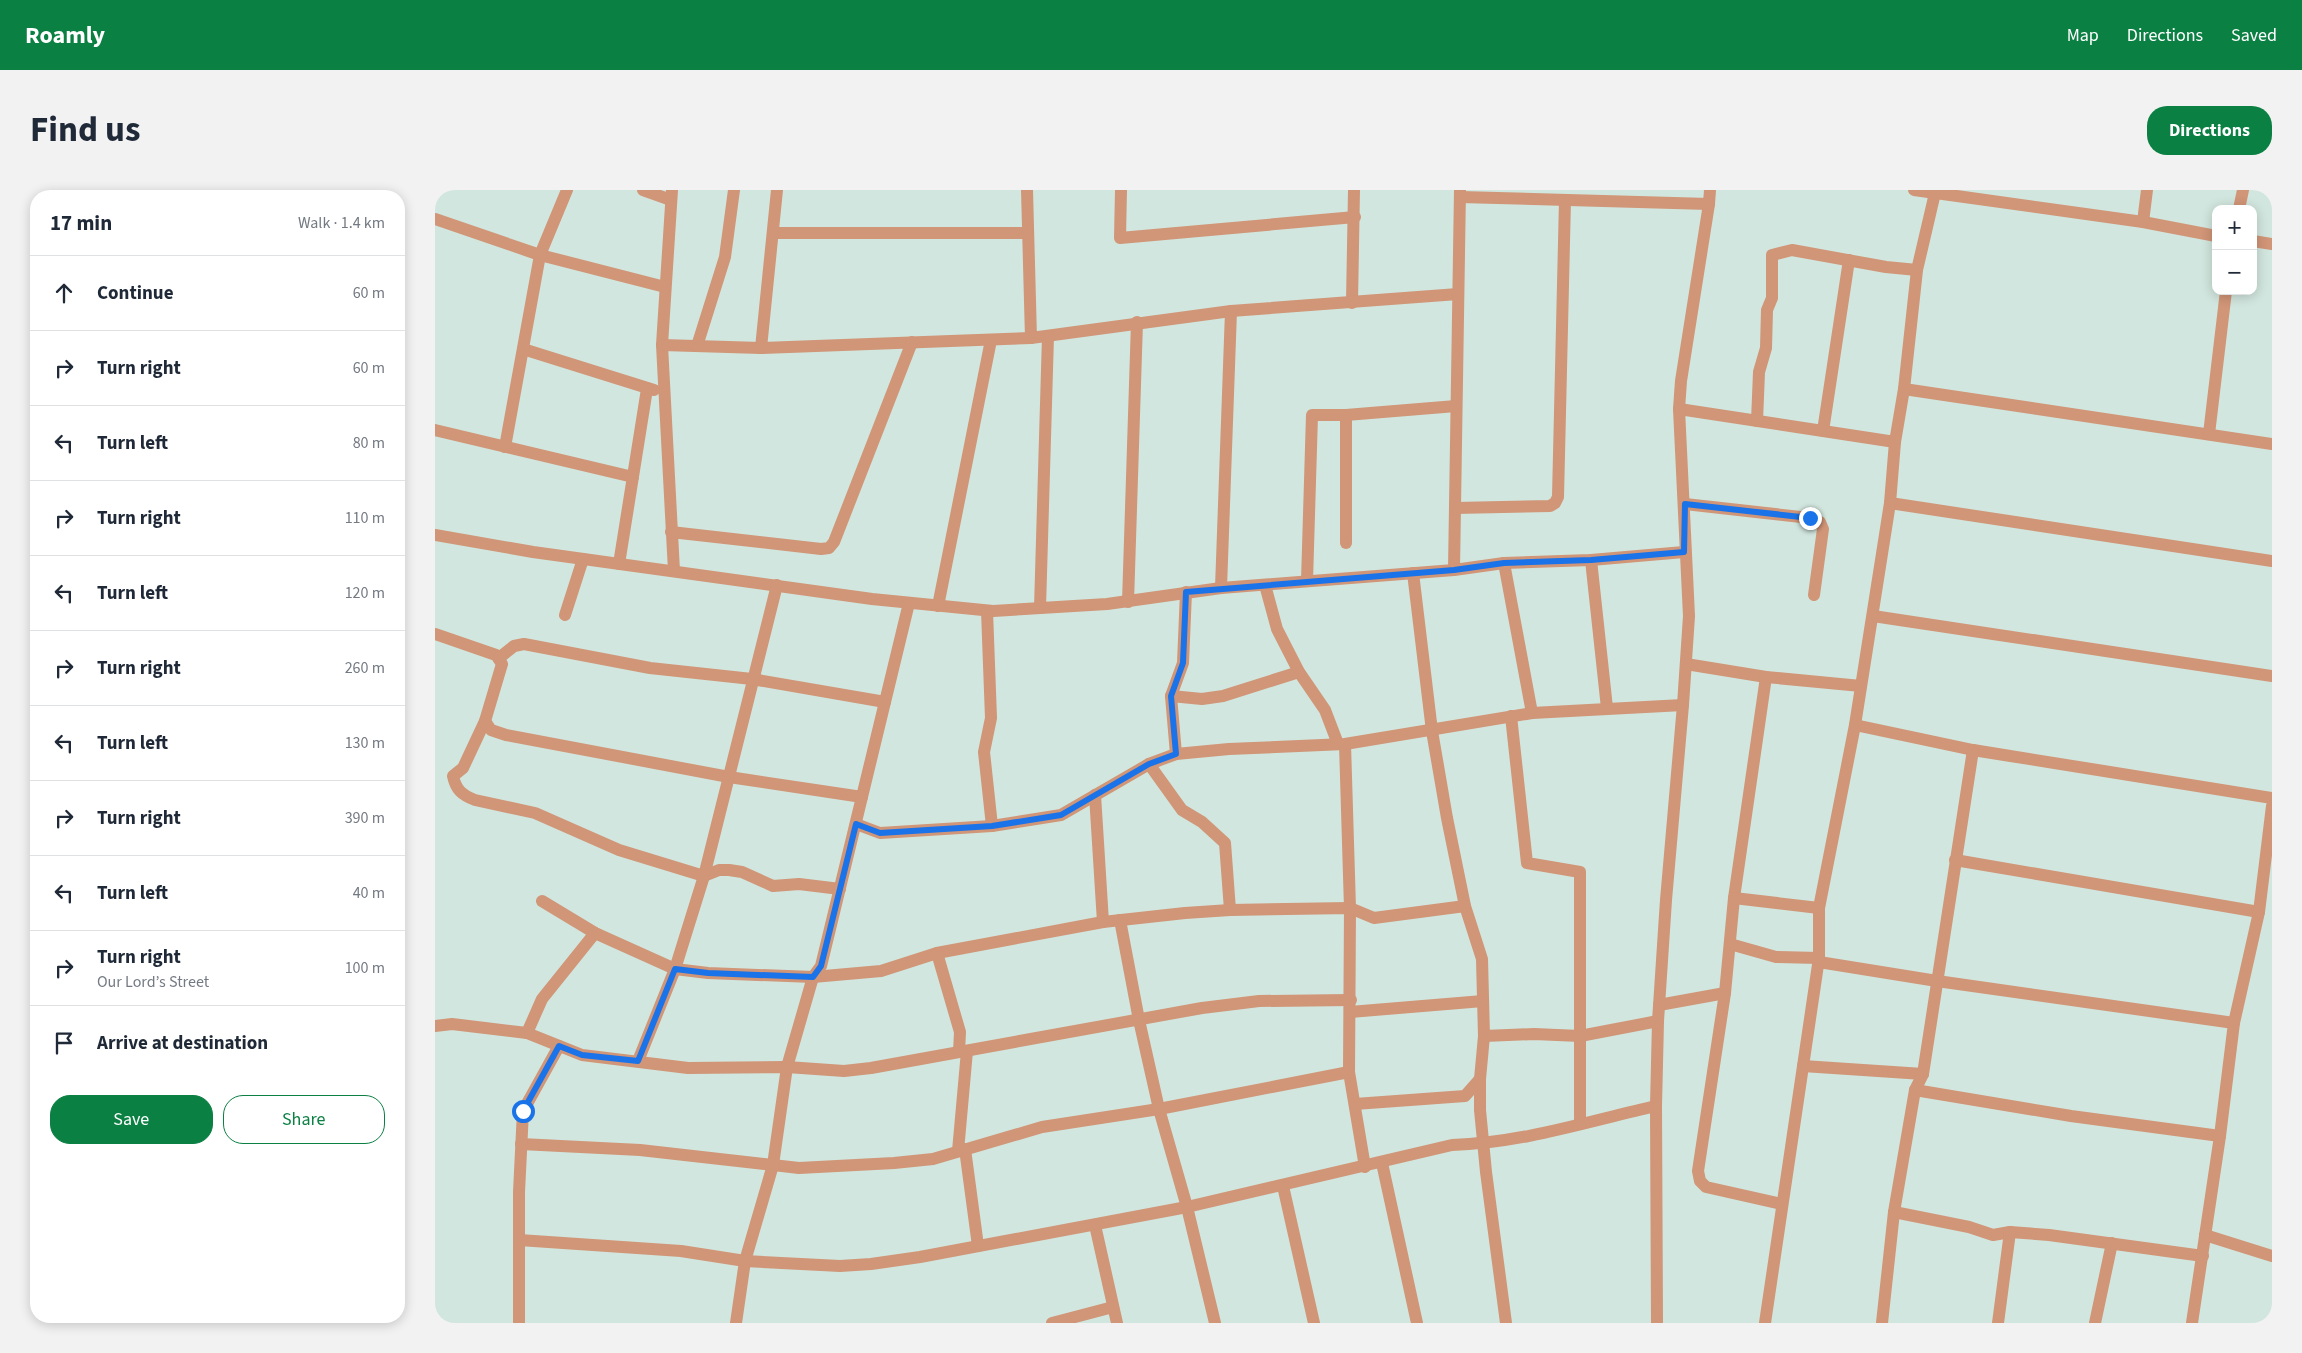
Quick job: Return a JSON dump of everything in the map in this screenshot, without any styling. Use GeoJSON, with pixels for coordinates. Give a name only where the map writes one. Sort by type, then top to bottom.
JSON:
{"type":"FeatureCollection","features":[{"type":"Feature","properties":{"kind":"street"},"geometry":{"type":"LineString","coordinates":[[505,447],[541,255],[567,190]]}},
{"type":"Feature","properties":{"kind":"street"},"geometry":{"type":"LineString","coordinates":[[643,190],[671,195],[662,345],[674,571]]}},
{"type":"Feature","properties":{"kind":"street"},"geometry":{"type":"LineString","coordinates":[[697,346],[725,257],[734,190]]}},
{"type":"Feature","properties":{"kind":"street"},"geometry":{"type":"LineString","coordinates":[[761,348],[777,190]]}},
{"type":"Feature","properties":{"kind":"street"},"geometry":{"type":"LineString","coordinates":[[1027,190],[1031,338]]}},
{"type":"Feature","properties":{"kind":"street"},"geometry":{"type":"LineString","coordinates":[[1121,190],[1120,238],[1355,216]]}},
{"type":"Feature","properties":{"kind":"street"},"geometry":{"type":"LineString","coordinates":[[1352,303],[1354,190]]}},
{"type":"Feature","properties":{"kind":"street"},"geometry":{"type":"LineString","coordinates":[[1657,1323],[1656,1106],[1658,1021],[1665,900],[1683,705],[1689,616],[1684,552],[1685,504],[1679,409],[1681,381],[1710,190]]}},
{"type":"Feature","properties":{"kind":"street"},"geometry":{"type":"LineString","coordinates":[[1914,190],[2143,222],[2212,235]]}},
{"type":"Feature","properties":{"kind":"street"},"geometry":{"type":"LineString","coordinates":[[2143,222],[2147,190]]}},
{"type":"Feature","properties":{"kind":"street"},"geometry":{"type":"LineString","coordinates":[[2240,205],[2243,190]]}},
{"type":"Feature","properties":{"kind":"street"},"geometry":{"type":"LineString","coordinates":[[1454,570],[1460,194],[1565,200],[1593,195],[1709,204]]}},
{"type":"Feature","properties":{"kind":"street"},"geometry":{"type":"LineString","coordinates":[[1765,1323],[1819,960],[1819,908],[1855,725],[1873,616],[1890,503],[1895,442],[1904,389],[1917,270],[1935,194]]}},
{"type":"Feature","properties":{"kind":"street"},"geometry":{"type":"LineString","coordinates":[[1455,508],[1550,506],[1555,503],[1558,497],[1565,200]]}},
{"type":"Feature","properties":{"kind":"street"},"geometry":{"type":"LineString","coordinates":[[435,219],[541,255],[665,287]]}},
{"type":"Feature","properties":{"kind":"street"},"geometry":{"type":"LineString","coordinates":[[773,233],[1027,233]]}},
{"type":"Feature","properties":{"kind":"street"},"geometry":{"type":"LineString","coordinates":[[2257,242],[2272,244]]}},
{"type":"Feature","properties":{"kind":"street"},"geometry":{"type":"LineString","coordinates":[[1757,421],[1759,372],[1766,348],[1767,310],[1772,298],[1772,255],[1792,250],[1917,270]]}},
{"type":"Feature","properties":{"kind":"street"},"geometry":{"type":"LineString","coordinates":[[1823,431],[1849,260]]}},
{"type":"Feature","properties":{"kind":"street"},"geometry":{"type":"LineString","coordinates":[[662,345],[761,348],[1031,338],[1137,322],[1231,311],[1458,294]]}},
{"type":"Feature","properties":{"kind":"street"},"geometry":{"type":"LineString","coordinates":[[2209,434],[2226,295]]}},
{"type":"Feature","properties":{"kind":"street"},"geometry":{"type":"LineString","coordinates":[[1221,588],[1231,311]]}},
{"type":"Feature","properties":{"kind":"street"},"geometry":{"type":"LineString","coordinates":[[1128,602],[1137,322]]}},
{"type":"Feature","properties":{"kind":"street"},"geometry":{"type":"LineString","coordinates":[[1041,608],[1048,336]]}},
{"type":"Feature","properties":{"kind":"street"},"geometry":{"type":"LineString","coordinates":[[938,606],[991,340]]}},
{"type":"Feature","properties":{"kind":"street"},"geometry":{"type":"LineString","coordinates":[[671,532],[821,549],[829,548],[834,542],[912,342]]}},
{"type":"Feature","properties":{"kind":"street"},"geometry":{"type":"LineString","coordinates":[[523,349],[664,393]]}},
{"type":"Feature","properties":{"kind":"street"},"geometry":{"type":"LineString","coordinates":[[619,564],[647,389]]}},
{"type":"Feature","properties":{"kind":"street"},"geometry":{"type":"LineString","coordinates":[[1904,389],[2272,444]]}},
{"type":"Feature","properties":{"kind":"street"},"geometry":{"type":"LineString","coordinates":[[1307,581],[1312,415],[1346,415],[1456,406]]}},
{"type":"Feature","properties":{"kind":"street"},"geometry":{"type":"LineString","coordinates":[[1679,409],[1895,442]]}},
{"type":"Feature","properties":{"kind":"street"},"geometry":{"type":"LineString","coordinates":[[1346,415],[1346,544]]}},
{"type":"Feature","properties":{"kind":"street"},"geometry":{"type":"LineString","coordinates":[[435,430],[633,478]]}},
{"type":"Feature","properties":{"kind":"street"},"geometry":{"type":"LineString","coordinates":[[1890,503],[2272,561]]}},
{"type":"Feature","properties":{"kind":"street"},"geometry":{"type":"LineString","coordinates":[[1685,504],[1810,518],[1820,522],[1823,530],[1814,595]]}},
{"type":"Feature","properties":{"kind":"street"},"geometry":{"type":"LineString","coordinates":[[435,535],[583,559],[777,586],[987,611],[1128,602],[1221,588],[1454,570],[1504,563],[1591,560],[1684,552]]}},
{"type":"Feature","properties":{"kind":"street"},"geometry":{"type":"LineString","coordinates":[[565,615],[583,559]]}},
{"type":"Feature","properties":{"kind":"street"},"geometry":{"type":"LineString","coordinates":[[1591,560],[1607,708]]}},
{"type":"Feature","properties":{"kind":"street"},"geometry":{"type":"LineString","coordinates":[[1504,563],[1532,713]]}},
{"type":"Feature","properties":{"kind":"street"},"geometry":{"type":"LineString","coordinates":[[1413,573],[1432,731],[1465,906],[1481,959],[1484,1036],[1479,1079],[1480,1110],[1506,1323]]}},
{"type":"Feature","properties":{"kind":"street"},"geometry":{"type":"LineString","coordinates":[[1265,585],[1277,629],[1299,672],[1325,710],[1342,744],[1350,908],[1349,1072],[1365,1167]]}},
{"type":"Feature","properties":{"kind":"street"},"geometry":{"type":"LineString","coordinates":[[638,1061],[675,969],[704,876],[777,586]]}},
{"type":"Feature","properties":{"kind":"street"},"geometry":{"type":"LineString","coordinates":[[1176,754],[1171,696],[1183,663],[1186,592]]}},
{"type":"Feature","properties":{"kind":"street"},"geometry":{"type":"LineString","coordinates":[[736,1323],[745,1261],[773,1165],[787,1067],[813,977],[821,966],[909,602]]}},
{"type":"Feature","properties":{"kind":"street"},"geometry":{"type":"LineString","coordinates":[[987,611],[991,718],[985,752],[992,826]]}},
{"type":"Feature","properties":{"kind":"street"},"geometry":{"type":"LineString","coordinates":[[1873,616],[2272,676]]}},
{"type":"Feature","properties":{"kind":"street"},"geometry":{"type":"LineString","coordinates":[[435,634],[496,654],[499,658],[501,670],[485,721],[463,768],[453,776],[459,791],[465,796],[475,800],[535,813],[619,850],[704,876],[719,870],[729,870],[742,872],[773,886],[799,884],[840,889]]}},
{"type":"Feature","properties":{"kind":"street"},"geometry":{"type":"LineString","coordinates":[[499,658],[514,646],[524,644],[650,668],[752,680],[885,702]]}},
{"type":"Feature","properties":{"kind":"street"},"geometry":{"type":"LineString","coordinates":[[1685,664],[1766,677],[1861,686]]}},
{"type":"Feature","properties":{"kind":"street"},"geometry":{"type":"LineString","coordinates":[[1171,696],[1202,699],[1223,696],[1299,672]]}},
{"type":"Feature","properties":{"kind":"street"},"geometry":{"type":"LineString","coordinates":[[1766,677],[1734,898],[1725,993],[1697,1171],[1700,1181],[1706,1187],[1782,1204]]}},
{"type":"Feature","properties":{"kind":"street"},"geometry":{"type":"LineString","coordinates":[[856,824],[880,833],[992,826],[1061,815],[1149,764],[1176,754],[1229,748],[1342,744],[1432,731],[1532,713],[1683,705]]}},
{"type":"Feature","properties":{"kind":"street"},"geometry":{"type":"LineString","coordinates":[[1511,716],[1527,864],[1579,872],[1579,1124]]}},
{"type":"Feature","properties":{"kind":"street"},"geometry":{"type":"LineString","coordinates":[[485,721],[491,730],[506,735],[729,777],[862,797]]}},
{"type":"Feature","properties":{"kind":"street"},"geometry":{"type":"LineString","coordinates":[[1855,725],[1973,750],[2272,798]]}},
{"type":"Feature","properties":{"kind":"street"},"geometry":{"type":"LineString","coordinates":[[1882,1323],[1894,1212],[1915,1090],[1923,1074],[1973,750]]}},
{"type":"Feature","properties":{"kind":"street"},"geometry":{"type":"LineString","coordinates":[[1149,764],[1182,810],[1203,822],[1225,842],[1230,910]]}},
{"type":"Feature","properties":{"kind":"street"},"geometry":{"type":"LineString","coordinates":[[1095,795],[1103,922]]}},
{"type":"Feature","properties":{"kind":"street"},"geometry":{"type":"LineString","coordinates":[[2192,1323],[2221,1136],[2234,1023],[2259,912],[2272,806]]}},
{"type":"Feature","properties":{"kind":"street"},"geometry":{"type":"LineString","coordinates":[[1955,860],[2259,912]]}},
{"type":"Feature","properties":{"kind":"street"},"geometry":{"type":"LineString","coordinates":[[1734,898],[1819,908]]}},
{"type":"Feature","properties":{"kind":"street"},"geometry":{"type":"LineString","coordinates":[[542,901],[595,932],[675,969],[708,973],[813,977],[881,971],[937,953],[1120,920],[1230,910],[1350,908],[1374,918],[1465,906]]}},
{"type":"Feature","properties":{"kind":"street"},"geometry":{"type":"LineString","coordinates":[[1120,920],[1139,1020],[1159,1109],[1187,1207],[1215,1323]]}},
{"type":"Feature","properties":{"kind":"street"},"geometry":{"type":"LineString","coordinates":[[527,1033],[543,999],[595,932]]}},
{"type":"Feature","properties":{"kind":"street"},"geometry":{"type":"LineString","coordinates":[[1730,944],[1776,957],[1819,960],[1937,981],[2234,1023]]}},
{"type":"Feature","properties":{"kind":"street"},"geometry":{"type":"LineString","coordinates":[[937,953],[960,1032],[963,1051],[961,1150],[978,1246]]}},
{"type":"Feature","properties":{"kind":"street"},"geometry":{"type":"LineString","coordinates":[[1659,1005],[1725,993]]}},
{"type":"Feature","properties":{"kind":"street"},"geometry":{"type":"LineString","coordinates":[[435,1026],[453,1024],[527,1033],[582,1055],[688,1068],[787,1067],[844,1071],[871,1068],[1202,1008],[1259,1002],[1350,1006],[1483,1002]]}},
{"type":"Feature","properties":{"kind":"street"},"geometry":{"type":"LineString","coordinates":[[1484,1036],[1533,1034],[1580,1036],[1658,1021]]}},
{"type":"Feature","properties":{"kind":"street"},"geometry":{"type":"LineString","coordinates":[[519,1323],[519,1240],[523,1111],[559,1046]]}},
{"type":"Feature","properties":{"kind":"street"},"geometry":{"type":"LineString","coordinates":[[1803,1066],[1923,1074]]}},
{"type":"Feature","properties":{"kind":"street"},"geometry":{"type":"LineString","coordinates":[[521,1144],[640,1150],[799,1168],[894,1164],[933,1159],[1042,1126],[1159,1109],[1349,1072]]}},
{"type":"Feature","properties":{"kind":"street"},"geometry":{"type":"LineString","coordinates":[[1355,1104],[1465,1096],[1479,1079]]}},
{"type":"Feature","properties":{"kind":"street"},"geometry":{"type":"LineString","coordinates":[[1915,1090],[2071,1116],[2221,1136]]}},
{"type":"Feature","properties":{"kind":"street"},"geometry":{"type":"LineString","coordinates":[[1465,1096],[1480,1110]]}},
{"type":"Feature","properties":{"kind":"street"},"geometry":{"type":"LineString","coordinates":[[519,1240],[681,1251],[745,1261],[840,1266],[871,1264],[1187,1207],[1365,1167],[1452,1145],[1483,1144],[1534,1135],[1656,1106]]}},
{"type":"Feature","properties":{"kind":"street"},"geometry":{"type":"LineString","coordinates":[[1382,1163],[1417,1323]]}},
{"type":"Feature","properties":{"kind":"street"},"geometry":{"type":"LineString","coordinates":[[1283,1186],[1314,1323]]}},
{"type":"Feature","properties":{"kind":"street"},"geometry":{"type":"LineString","coordinates":[[1894,1212],[1969,1227],[1993,1235],[2010,1232],[2049,1235],[2203,1256]]}},
{"type":"Feature","properties":{"kind":"street"},"geometry":{"type":"LineString","coordinates":[[1095,1225],[1117,1323]]}},
{"type":"Feature","properties":{"kind":"street"},"geometry":{"type":"LineString","coordinates":[[1998,1323],[2010,1232]]}},
{"type":"Feature","properties":{"kind":"street"},"geometry":{"type":"LineString","coordinates":[[2205,1235],[2272,1256]]}},
{"type":"Feature","properties":{"kind":"street"},"geometry":{"type":"LineString","coordinates":[[2095,1323],[2112,1243]]}},
{"type":"Feature","properties":{"kind":"street"},"geometry":{"type":"LineString","coordinates":[[1053,1323],[1113,1307]]}},
{"type":"Feature","properties":{"kind":"route"},"geometry":{"type":"LineString","coordinates":[[523,1111],[559,1046],[582,1055],[638,1061],[675,969],[708,973],[813,977],[821,966],[856,824],[880,833],[992,826],[1061,815],[1149,764],[1176,754],[1171,696],[1183,663],[1186,592],[1454,570],[1504,563],[1591,560],[1684,552],[1685,504],[1810,518]]}}]}
